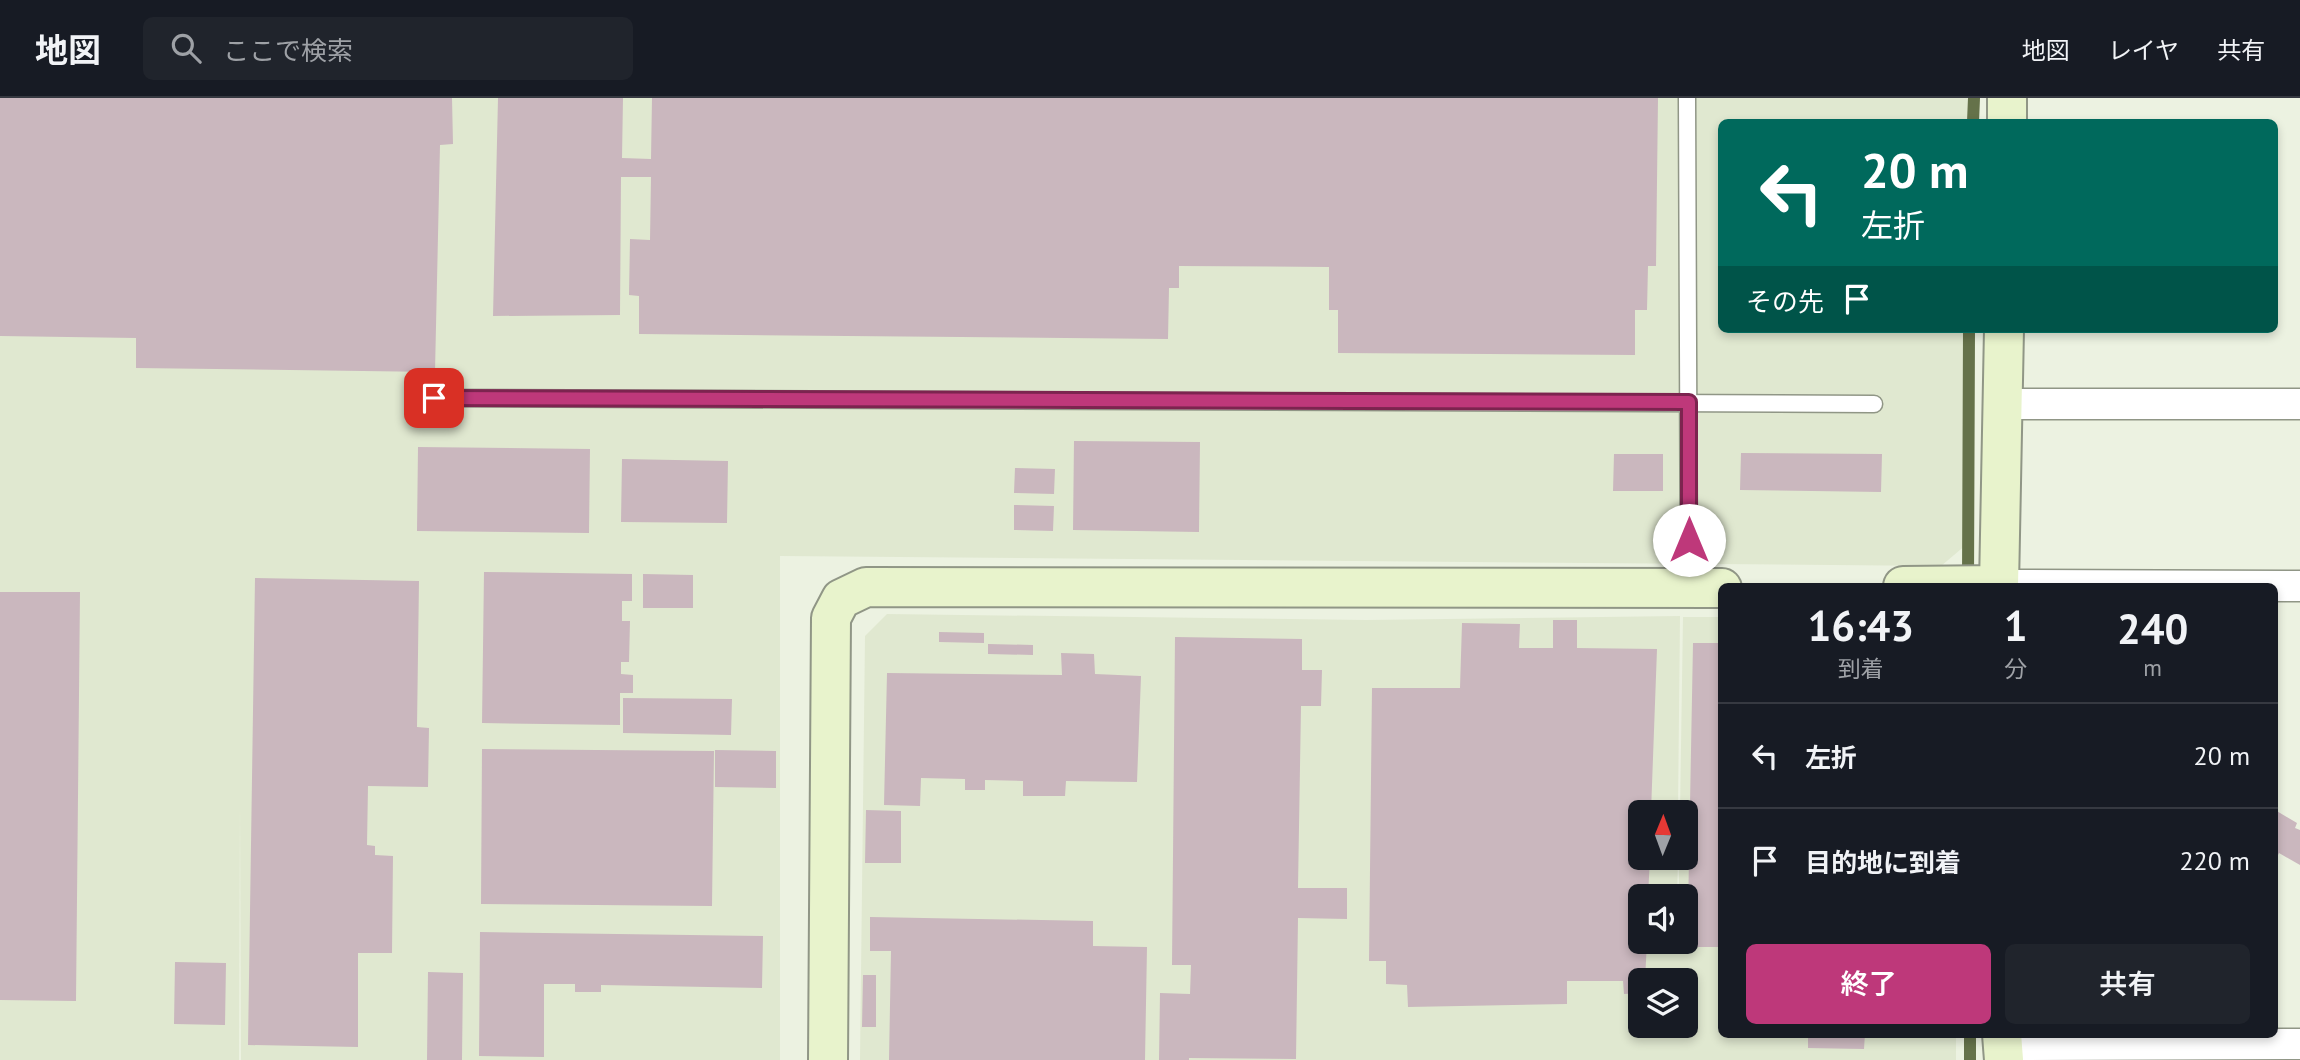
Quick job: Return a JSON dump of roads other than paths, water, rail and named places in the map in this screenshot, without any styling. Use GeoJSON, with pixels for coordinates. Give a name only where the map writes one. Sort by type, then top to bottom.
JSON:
{"type":"FeatureCollection","features":[{"type":"Feature","properties":{"kind":"street"},"geometry":{"type":"LineString","coordinates":[[2007,98],[2007,119]]}},
{"type":"Feature","properties":{"kind":"street"},"geometry":{"type":"LineString","coordinates":[[1999,583],[2004,333]]}},
{"type":"Feature","properties":{"kind":"street"},"geometry":{"type":"LineString","coordinates":[[2003,404],[2300,404]]}},
{"type":"Feature","properties":{"kind":"street"},"geometry":{"type":"LineString","coordinates":[[2278,586],[2300,586]]}},
{"type":"Feature","properties":{"kind":"street"},"geometry":{"type":"LineString","coordinates":[[828,1060],[831,618],[841,599],[866,587],[1705,589]]}},
{"type":"Feature","properties":{"kind":"street"},"geometry":{"type":"LineString","coordinates":[[2003,1046],[2300,1044]]}},
{"type":"Feature","properties":{"kind":"lane"},"geometry":{"type":"LineString","coordinates":[[1687,98],[1689,402],[1705,589]]}},
{"type":"Feature","properties":{"kind":"lane"},"geometry":{"type":"LineString","coordinates":[[434,398],[1874,404]]}},
{"type":"Feature","properties":{"kind":"waterway"},"geometry":{"type":"LineString","coordinates":[[1973,119],[1974,98]]}},
{"type":"Feature","properties":{"kind":"waterway"},"geometry":{"type":"LineString","coordinates":[[1968,582],[1969,333]]}},
{"type":"Feature","properties":{"kind":"waterway"},"geometry":{"type":"LineString","coordinates":[[1970,1038],[1970,1060]]}}]}
